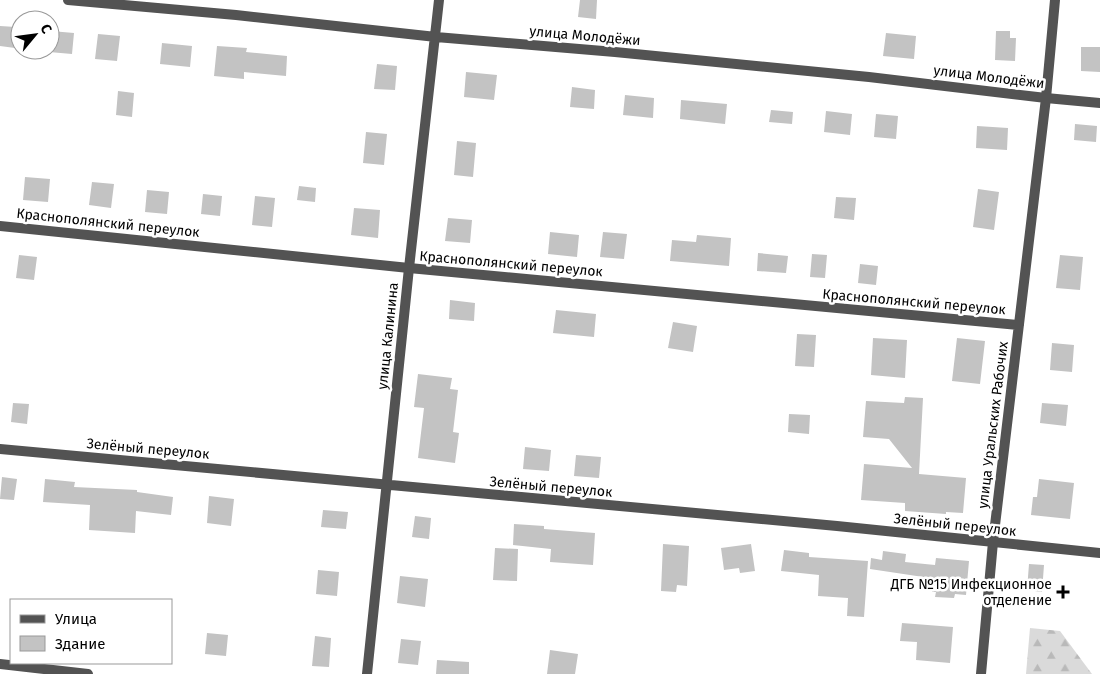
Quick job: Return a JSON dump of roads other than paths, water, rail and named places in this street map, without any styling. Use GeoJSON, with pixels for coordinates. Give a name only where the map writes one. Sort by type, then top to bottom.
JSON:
{"type":"FeatureCollection","features":[{"type":"Feature","properties":{"kind":"street","name":"улица Молодёжи"},"geometry":{"type":"LineString","coordinates":[[68,0],[236,15],[436,37],[869,76],[1100,103]]}},
{"type":"Feature","properties":{"kind":"street","name":"улица Калинина"},"geometry":{"type":"LineString","coordinates":[[367,674],[439,0]]}},
{"type":"Feature","properties":{"kind":"street","name":"улица Уральских Рабочих"},"geometry":{"type":"LineString","coordinates":[[981,674],[993,542],[1046,98],[1054,0]]}},
{"type":"Feature","properties":{"kind":"street","name":"Краснополянский переулок"},"geometry":{"type":"LineString","coordinates":[[0,226],[409,268],[1019,325]]}},
{"type":"Feature","properties":{"kind":"street","name":"Зелёный переулок"},"geometry":{"type":"LineString","coordinates":[[0,449],[828,525],[1100,553]]}},
{"type":"Feature","properties":{"kind":"street"},"geometry":{"type":"LineString","coordinates":[[0,664],[88,674]]}},
{"type":"Feature","properties":{"kind":"place","name":"ДГБ №15 Инфекционное отделение"},"geometry":{"type":"Point","coordinates":[1063,592]}}]}
